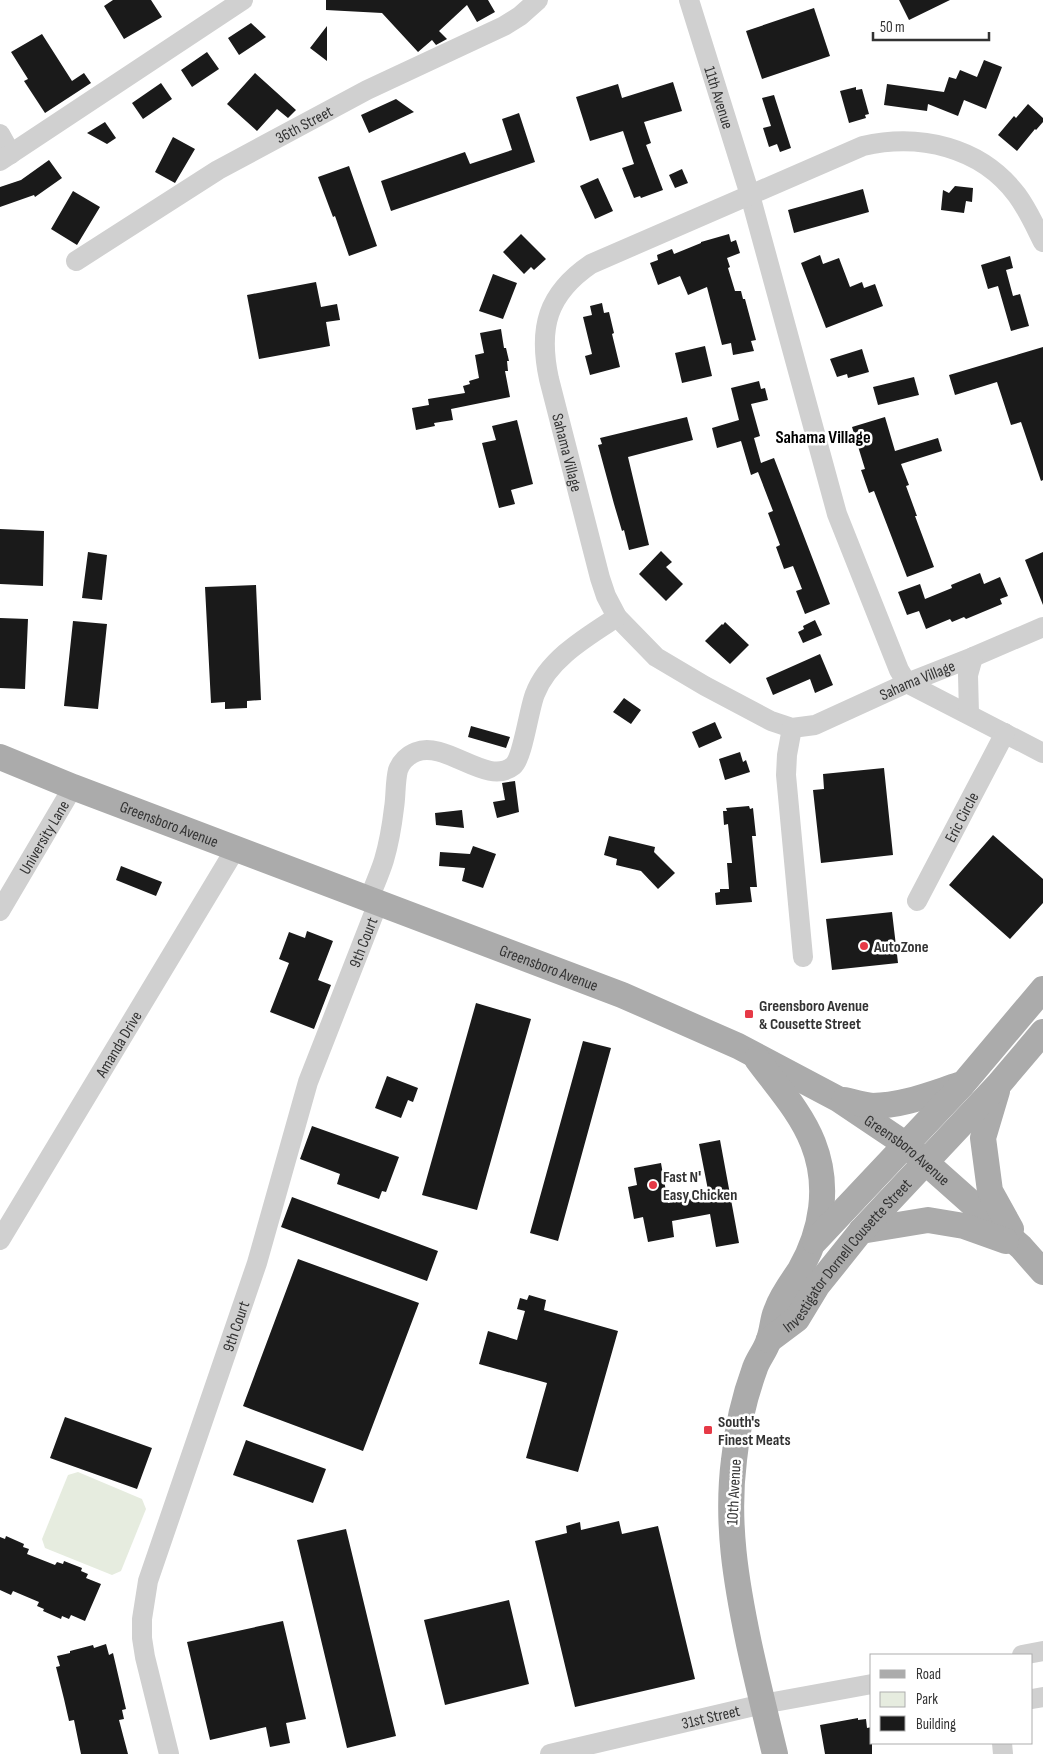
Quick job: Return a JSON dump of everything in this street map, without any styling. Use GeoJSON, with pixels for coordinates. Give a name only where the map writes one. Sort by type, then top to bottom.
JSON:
{"type":"FeatureCollection","features":[{"type":"Feature","properties":{"kind":"main road","name":"Greensboro Avenue"},"geometry":{"type":"LineString","coordinates":[[0,757],[73,787],[622,995],[728,1041],[838,1099],[905,1144],[1021,1247],[1043,1272]]}},
{"type":"Feature","properties":{"kind":"main road","name":"Investigator Dornell Cousette Street"},"geometry":{"type":"LineString","coordinates":[[814,1242],[963,1084],[1043,988]]}},
{"type":"Feature","properties":{"kind":"main road","name":"Investigator Dornell Cousette Street"},"geometry":{"type":"LineString","coordinates":[[769,1340],[797,1318],[817,1286],[861,1231],[999,1084],[1043,1032]]}},
{"type":"Feature","properties":{"kind":"main road"},"geometry":{"type":"LineString","coordinates":[[753,1054],[805,1126],[819,1161],[823,1195],[821,1215],[814,1242]]}},
{"type":"Feature","properties":{"kind":"main road"},"geometry":{"type":"LineString","coordinates":[[838,1099],[870,1106],[895,1104],[963,1084]]}},
{"type":"Feature","properties":{"kind":"main road"},"geometry":{"type":"LineString","coordinates":[[999,1084],[983,1138],[984,1147],[990,1190],[1021,1247]]}},
{"type":"Feature","properties":{"kind":"main road"},"geometry":{"type":"LineString","coordinates":[[861,1231],[928,1220],[964,1226],[1021,1247]]}},
{"type":"Feature","properties":{"kind":"main road","name":"10th Avenue"},"geometry":{"type":"LineString","coordinates":[[775,1754],[762,1704],[732,1552],[730,1514],[734,1459],[740,1423],[751,1380],[769,1340],[776,1309],[814,1242]]}},
{"type":"Feature","properties":{"kind":"street"},"geometry":{"type":"LineString","coordinates":[[0,134],[6,157],[217,7],[243,0]]}},
{"type":"Feature","properties":{"kind":"street","name":"36th Street"},"geometry":{"type":"LineString","coordinates":[[76,261],[218,170],[367,90],[504,26],[520,16],[538,0]]}},
{"type":"Feature","properties":{"kind":"street","name":"11th Avenue"},"geometry":{"type":"LineString","coordinates":[[689,0],[750,195]]}},
{"type":"Feature","properties":{"kind":"street","name":"Sahama Village"},"geometry":{"type":"LineString","coordinates":[[1043,242],[1027,210],[1016,194],[989,166],[956,149],[919,141],[882,142],[863,146],[591,264],[576,275],[563,289],[553,305],[546,322],[544,342],[545,361],[549,379],[606,596],[617,617],[656,657],[672,668],[771,721],[792,728],[815,725],[907,683],[1043,627]]}},
{"type":"Feature","properties":{"kind":"street"},"geometry":{"type":"LineString","coordinates":[[750,195],[838,514],[898,670],[907,683],[1043,753]]}},
{"type":"Feature","properties":{"kind":"street","name":"9th Court"},"geometry":{"type":"LineString","coordinates":[[169,1754],[142,1638],[142,1619],[148,1581],[257,1263],[308,1082],[373,901],[388,844],[397,791],[398,770],[408,755],[420,750],[438,752],[487,770],[504,771],[514,765],[520,754],[535,692],[545,676],[571,649],[617,617]]}},
{"type":"Feature","properties":{"kind":"street"},"geometry":{"type":"LineString","coordinates":[[969,714],[968,675],[973,657]]}},
{"type":"Feature","properties":{"kind":"street"},"geometry":{"type":"LineString","coordinates":[[792,728],[787,755],[786,775],[803,958]]}},
{"type":"Feature","properties":{"kind":"street","name":"Eric Circle"},"geometry":{"type":"LineString","coordinates":[[917,901],[1005,733]]}},
{"type":"Feature","properties":{"kind":"street","name":"University Lane"},"geometry":{"type":"LineString","coordinates":[[0,911],[73,787]]}},
{"type":"Feature","properties":{"kind":"street","name":"Amanda Drive"},"geometry":{"type":"LineString","coordinates":[[0,1240],[236,848]]}},
{"type":"Feature","properties":{"kind":"street"},"geometry":{"type":"LineString","coordinates":[[1027,1654],[1043,1651]]}},
{"type":"Feature","properties":{"kind":"street","name":"31st Street"},"geometry":{"type":"LineString","coordinates":[[550,1754],[762,1704],[870,1684]]}},
{"type":"Feature","properties":{"kind":"green space"},"geometry":{"type":"Polygon","coordinates":[[[78,1472],[142,1499],[146,1509],[121,1571],[112,1575],[45,1548],[42,1539],[68,1475],[78,1472]]]}},
{"type":"Feature","properties":{"kind":"building"},"geometry":{"type":"Polygon","coordinates":[[[113,0],[151,0],[162,17],[124,39],[104,6],[113,0]]]}},
{"type":"Feature","properties":{"kind":"building"},"geometry":{"type":"Polygon","coordinates":[[[326,0],[488,0],[495,12],[477,22],[467,5],[439,31],[447,39],[436,45],[432,40],[418,52],[382,13],[326,10],[326,0]]]}},
{"type":"Feature","properties":{"kind":"building"},"geometry":{"type":"Polygon","coordinates":[[[899,0],[950,0],[909,20],[899,0]]]}},
{"type":"Feature","properties":{"kind":"building"},"geometry":{"type":"Polygon","coordinates":[[[814,8],[830,56],[762,79],[746,31],[814,8]]]}},
{"type":"Feature","properties":{"kind":"building"},"geometry":{"type":"Polygon","coordinates":[[[251,23],[266,37],[239,55],[228,38],[251,23]]]}},
{"type":"Feature","properties":{"kind":"building"},"geometry":{"type":"Polygon","coordinates":[[[327,26],[327,61],[310,48],[327,26]]]}},
{"type":"Feature","properties":{"kind":"building"},"geometry":{"type":"Polygon","coordinates":[[[42,34],[72,81],[84,73],[91,83],[45,113],[24,81],[28,79],[11,52],[42,34]]]}},
{"type":"Feature","properties":{"kind":"building"},"geometry":{"type":"Polygon","coordinates":[[[207,52],[219,69],[192,87],[181,70],[207,52]]]}},
{"type":"Feature","properties":{"kind":"building"},"geometry":{"type":"Polygon","coordinates":[[[984,60],[1002,67],[986,109],[964,100],[958,116],[928,104],[927,111],[884,105],[887,84],[944,92],[949,77],[956,79],[960,70],[977,77],[984,60]]]}},
{"type":"Feature","properties":{"kind":"building"},"geometry":{"type":"Polygon","coordinates":[[[255,73],[296,110],[288,118],[277,109],[257,131],[227,104],[255,73]]]}},
{"type":"Feature","properties":{"kind":"building"},"geometry":{"type":"Polygon","coordinates":[[[673,82],[682,111],[644,122],[651,143],[646,145],[663,190],[641,198],[640,196],[634,198],[622,168],[634,164],[623,131],[590,141],[576,97],[618,84],[622,98],[673,82]]]}},
{"type":"Feature","properties":{"kind":"building"},"geometry":{"type":"Polygon","coordinates":[[[161,83],[172,99],[143,119],[132,103],[161,83]]]}},
{"type":"Feature","properties":{"kind":"building"},"geometry":{"type":"Polygon","coordinates":[[[856,87],[856,90],[862,89],[869,114],[865,115],[866,118],[849,123],[840,91],[856,87]]]}},
{"type":"Feature","properties":{"kind":"building"},"geometry":{"type":"Polygon","coordinates":[[[774,95],[791,148],[780,152],[777,144],[769,147],[763,128],[771,126],[762,98],[774,95]]]}},
{"type":"Feature","properties":{"kind":"building"},"geometry":{"type":"Polygon","coordinates":[[[396,99],[414,112],[369,133],[361,115],[396,99]]]}},
{"type":"Feature","properties":{"kind":"building"},"geometry":{"type":"Polygon","coordinates":[[[1028,104],[1043,118],[1043,122],[1017,151],[998,135],[1014,116],[1016,118],[1028,104]]]}},
{"type":"Feature","properties":{"kind":"building"},"geometry":{"type":"Polygon","coordinates":[[[519,113],[535,162],[391,211],[381,181],[465,152],[470,164],[512,150],[502,119],[519,113]]]}},
{"type":"Feature","properties":{"kind":"building"},"geometry":{"type":"Polygon","coordinates":[[[105,122],[116,138],[107,144],[87,133],[105,122]]]}},
{"type":"Feature","properties":{"kind":"building"},"geometry":{"type":"Polygon","coordinates":[[[173,137],[195,149],[175,183],[155,172],[173,137]]]}},
{"type":"Feature","properties":{"kind":"building"},"geometry":{"type":"Polygon","coordinates":[[[49,160],[62,178],[35,197],[34,195],[0,207],[0,187],[21,180],[49,160]]]}},
{"type":"Feature","properties":{"kind":"building"},"geometry":{"type":"Polygon","coordinates":[[[349,166],[377,246],[349,256],[335,216],[333,217],[318,177],[349,166]]]}},
{"type":"Feature","properties":{"kind":"building"},"geometry":{"type":"Polygon","coordinates":[[[682,169],[688,183],[675,188],[669,175],[682,169]]]}},
{"type":"Feature","properties":{"kind":"building"},"geometry":{"type":"Polygon","coordinates":[[[598,178],[613,211],[595,219],[580,186],[598,178]]]}},
{"type":"Feature","properties":{"kind":"building"},"geometry":{"type":"Polygon","coordinates":[[[955,186],[973,188],[972,202],[966,201],[964,213],[941,210],[943,190],[949,193],[955,186]]]}},
{"type":"Feature","properties":{"kind":"building"},"geometry":{"type":"Polygon","coordinates":[[[863,189],[869,212],[794,233],[788,210],[863,189]]]}},
{"type":"Feature","properties":{"kind":"building"},"geometry":{"type":"Polygon","coordinates":[[[73,191],[100,207],[77,245],[51,229],[73,191]]]}},
{"type":"Feature","properties":{"kind":"building"},"geometry":{"type":"Polygon","coordinates":[[[521,234],[546,259],[534,270],[531,267],[524,274],[503,252],[521,234]]]}},
{"type":"Feature","properties":{"kind":"building"},"geometry":{"type":"Polygon","coordinates":[[[729,234],[731,242],[736,240],[740,253],[727,258],[730,267],[728,268],[735,291],[741,291],[743,299],[745,299],[756,340],[751,341],[754,351],[733,355],[731,343],[722,345],[707,287],[688,295],[680,276],[658,285],[650,263],[658,260],[657,255],[672,249],[674,254],[701,242],[729,234]]]}},
{"type":"Feature","properties":{"kind":"building"},"geometry":{"type":"Polygon","coordinates":[[[820,255],[823,264],[839,258],[850,287],[862,282],[864,288],[875,284],[883,306],[826,328],[801,263],[820,255]]]}},
{"type":"Feature","properties":{"kind":"building"},"geometry":{"type":"Polygon","coordinates":[[[1010,256],[1013,268],[1006,270],[1013,296],[1020,294],[1029,326],[1011,331],[998,286],[988,289],[981,265],[1010,256]]]}},
{"type":"Feature","properties":{"kind":"building"},"geometry":{"type":"Polygon","coordinates":[[[493,274],[517,283],[503,319],[479,311],[493,274]]]}},
{"type":"Feature","properties":{"kind":"building"},"geometry":{"type":"Polygon","coordinates":[[[316,282],[321,307],[337,304],[340,320],[326,322],[330,346],[259,359],[247,295],[316,282]]]}},
{"type":"Feature","properties":{"kind":"building"},"geometry":{"type":"Polygon","coordinates":[[[602,303],[604,313],[609,312],[620,367],[590,375],[585,356],[592,354],[583,317],[592,315],[590,306],[602,303]]]}},
{"type":"Feature","properties":{"kind":"building"},"geometry":{"type":"Polygon","coordinates":[[[501,329],[504,348],[506,348],[509,361],[507,361],[508,371],[505,371],[510,397],[451,409],[453,420],[434,423],[435,426],[416,430],[412,408],[429,405],[428,399],[465,393],[463,386],[470,384],[469,381],[479,378],[475,355],[484,353],[480,333],[501,329]]]}},
{"type":"Feature","properties":{"kind":"building"},"geometry":{"type":"Polygon","coordinates":[[[705,346],[712,376],[682,383],[675,353],[705,346]]]}},
{"type":"Feature","properties":{"kind":"building"},"geometry":{"type":"Polygon","coordinates":[[[1043,347],[1043,480],[1041,481],[1021,422],[1011,425],[997,382],[955,395],[949,375],[1043,347]]]}},
{"type":"Feature","properties":{"kind":"building"},"geometry":{"type":"Polygon","coordinates":[[[862,349],[869,372],[848,378],[847,374],[837,377],[830,359],[862,349]]]}},
{"type":"Feature","properties":{"kind":"building"},"geometry":{"type":"Polygon","coordinates":[[[914,377],[919,395],[878,405],[873,387],[914,377]]]}},
{"type":"Feature","properties":{"kind":"building"},"geometry":{"type":"Polygon","coordinates":[[[759,381],[761,389],[765,388],[768,400],[751,404],[760,436],[754,438],[761,463],[774,458],[830,604],[805,614],[796,591],[802,589],[793,566],[784,569],[776,547],[780,545],[768,513],[773,511],[758,472],[751,475],[741,441],[717,448],[712,428],[739,420],[731,388],[759,381]]]}},
{"type":"Feature","properties":{"kind":"building"},"geometry":{"type":"Polygon","coordinates":[[[687,417],[693,440],[628,457],[649,545],[629,550],[598,445],[602,444],[600,438],[687,417]]]}},
{"type":"Feature","properties":{"kind":"building"},"geometry":{"type":"Polygon","coordinates":[[[885,417],[895,451],[938,438],[942,451],[901,464],[909,485],[906,486],[917,516],[915,516],[934,567],[907,577],[874,491],[869,493],[861,470],[865,469],[852,427],[885,417]]]}},
{"type":"Feature","properties":{"kind":"building"},"geometry":{"type":"Polygon","coordinates":[[[517,420],[533,484],[511,490],[515,504],[499,508],[482,443],[496,440],[492,426],[517,420]]]}},
{"type":"Feature","properties":{"kind":"building"},"geometry":{"type":"Polygon","coordinates":[[[0,529],[44,531],[43,586],[0,584],[0,529]]]}},
{"type":"Feature","properties":{"kind":"building"},"geometry":{"type":"Polygon","coordinates":[[[661,551],[672,562],[666,567],[683,584],[666,601],[639,574],[661,551]]]}},
{"type":"Feature","properties":{"kind":"building"},"geometry":{"type":"Polygon","coordinates":[[[88,552],[107,555],[102,600],[82,598],[88,552]]]}},
{"type":"Feature","properties":{"kind":"building"},"geometry":{"type":"Polygon","coordinates":[[[1043,552],[1043,605],[1025,560],[1043,552]]]}},
{"type":"Feature","properties":{"kind":"building"},"geometry":{"type":"Polygon","coordinates":[[[980,573],[984,584],[1000,577],[1008,596],[1000,599],[1002,604],[966,619],[964,617],[952,622],[950,619],[926,629],[919,611],[907,615],[898,592],[920,584],[925,599],[952,588],[951,585],[980,573]]]}},
{"type":"Feature","properties":{"kind":"building"},"geometry":{"type":"Polygon","coordinates":[[[256,585],[261,700],[247,701],[247,708],[225,709],[225,702],[211,703],[205,587],[256,585]]]}},
{"type":"Feature","properties":{"kind":"building"},"geometry":{"type":"Polygon","coordinates":[[[0,618],[28,619],[25,689],[0,688],[0,618]]]}},
{"type":"Feature","properties":{"kind":"building"},"geometry":{"type":"Polygon","coordinates":[[[815,620],[822,635],[803,643],[798,632],[804,629],[803,626],[815,620]]]}},
{"type":"Feature","properties":{"kind":"building"},"geometry":{"type":"Polygon","coordinates":[[[73,621],[107,624],[98,709],[64,706],[73,621]]]}},
{"type":"Feature","properties":{"kind":"building"},"geometry":{"type":"Polygon","coordinates":[[[725,622],[749,645],[730,664],[705,641],[725,622]]]}},
{"type":"Feature","properties":{"kind":"building"},"geometry":{"type":"Polygon","coordinates":[[[820,654],[833,685],[815,693],[810,679],[773,695],[766,678],[820,654]]]}},
{"type":"Feature","properties":{"kind":"building"},"geometry":{"type":"Polygon","coordinates":[[[624,698],[641,710],[631,724],[613,712],[624,698]]]}},
{"type":"Feature","properties":{"kind":"building"},"geometry":{"type":"Polygon","coordinates":[[[715,722],[722,738],[699,748],[692,732],[715,722]]]}},
{"type":"Feature","properties":{"kind":"building"},"geometry":{"type":"Polygon","coordinates":[[[471,726],[510,737],[506,748],[468,737],[471,726]]]}},
{"type":"Feature","properties":{"kind":"building"},"geometry":{"type":"Polygon","coordinates":[[[740,752],[743,762],[746,760],[750,772],[725,780],[719,759],[740,752]]]}},
{"type":"Feature","properties":{"kind":"building"},"geometry":{"type":"Polygon","coordinates":[[[884,768],[893,855],[821,863],[813,790],[824,789],[823,774],[884,768]]]}},
{"type":"Feature","properties":{"kind":"building"},"geometry":{"type":"Polygon","coordinates":[[[515,781],[519,812],[497,818],[493,802],[505,800],[502,783],[515,781]]]}},
{"type":"Feature","properties":{"kind":"building"},"geometry":{"type":"Polygon","coordinates":[[[749,806],[750,809],[753,808],[756,836],[752,836],[757,887],[750,887],[752,902],[716,905],[715,893],[720,892],[720,889],[729,889],[727,863],[732,863],[728,824],[724,825],[723,811],[727,811],[726,808],[749,806]]]}},
{"type":"Feature","properties":{"kind":"building"},"geometry":{"type":"Polygon","coordinates":[[[462,810],[464,828],[436,825],[435,813],[462,810]]]}},
{"type":"Feature","properties":{"kind":"building"},"geometry":{"type":"Polygon","coordinates":[[[993,835],[1043,879],[1043,903],[1010,939],[949,885],[993,835]]]}},
{"type":"Feature","properties":{"kind":"building"},"geometry":{"type":"Polygon","coordinates":[[[609,836],[655,847],[654,852],[675,873],[658,889],[641,871],[616,865],[617,859],[604,855],[609,836]]]}},
{"type":"Feature","properties":{"kind":"building"},"geometry":{"type":"Polygon","coordinates":[[[473,846],[496,854],[483,888],[462,881],[465,868],[439,866],[440,852],[470,854],[473,846]]]}},
{"type":"Feature","properties":{"kind":"building"},"geometry":{"type":"Polygon","coordinates":[[[121,866],[162,882],[156,896],[116,880],[121,866]]]}},
{"type":"Feature","properties":{"kind":"building"},"geometry":{"type":"Polygon","coordinates":[[[892,912],[898,963],[832,970],[826,919],[892,912]]]}},
{"type":"Feature","properties":{"kind":"building"},"geometry":{"type":"Polygon","coordinates":[[[307,931],[333,941],[318,980],[331,985],[314,1029],[270,1012],[289,963],[279,959],[289,932],[305,938],[307,931]]]}},
{"type":"Feature","properties":{"kind":"building"},"geometry":{"type":"Polygon","coordinates":[[[476,1003],[531,1019],[477,1210],[422,1195],[476,1003]]]}},
{"type":"Feature","properties":{"kind":"building"},"geometry":{"type":"Polygon","coordinates":[[[583,1041],[611,1048],[558,1241],[530,1233],[583,1041]]]}},
{"type":"Feature","properties":{"kind":"building"},"geometry":{"type":"Polygon","coordinates":[[[387,1076],[418,1088],[413,1102],[408,1100],[401,1118],[375,1108],[387,1076]]]}},
{"type":"Feature","properties":{"kind":"building"},"geometry":{"type":"Polygon","coordinates":[[[312,1126],[399,1157],[386,1192],[382,1191],[379,1199],[337,1184],[340,1174],[300,1159],[312,1126]]]}},
{"type":"Feature","properties":{"kind":"building"},"geometry":{"type":"Polygon","coordinates":[[[720,1140],[739,1243],[716,1247],[710,1214],[672,1221],[674,1237],[648,1242],[643,1217],[634,1219],[628,1187],[637,1185],[634,1168],[661,1163],[668,1203],[709,1195],[699,1144],[720,1140]]]}},
{"type":"Feature","properties":{"kind":"building"},"geometry":{"type":"Polygon","coordinates":[[[292,1197],[438,1251],[427,1281],[281,1227],[292,1197]]]}},
{"type":"Feature","properties":{"kind":"building"},"geometry":{"type":"Polygon","coordinates":[[[298,1259],[419,1303],[363,1451],[243,1406],[298,1259]]]}},
{"type":"Feature","properties":{"kind":"building"},"geometry":{"type":"Polygon","coordinates":[[[529,1295],[546,1300],[544,1310],[618,1331],[578,1472],[526,1458],[547,1383],[479,1364],[488,1331],[517,1340],[525,1311],[517,1309],[520,1298],[527,1300],[529,1295]]]}},
{"type":"Feature","properties":{"kind":"building"},"geometry":{"type":"Polygon","coordinates":[[[65,1417],[152,1448],[137,1489],[50,1458],[65,1417]]]}},
{"type":"Feature","properties":{"kind":"building"},"geometry":{"type":"Polygon","coordinates":[[[246,1440],[326,1469],[313,1503],[233,1475],[246,1440]]]}},
{"type":"Feature","properties":{"kind":"building"},"geometry":{"type":"Polygon","coordinates":[[[619,1521],[622,1534],[658,1526],[695,1679],[575,1707],[535,1541],[567,1533],[566,1526],[580,1522],[581,1530],[619,1521]]]}},
{"type":"Feature","properties":{"kind":"building"},"geometry":{"type":"Polygon","coordinates":[[[346,1529],[396,1736],[347,1748],[297,1540],[346,1529]]]}},
{"type":"Feature","properties":{"kind":"building"},"geometry":{"type":"Polygon","coordinates":[[[6,1536],[24,1544],[23,1547],[29,1549],[27,1554],[55,1565],[57,1562],[63,1564],[64,1561],[82,1568],[81,1571],[88,1574],[86,1578],[101,1584],[85,1621],[71,1615],[69,1619],[62,1616],[61,1619],[43,1611],[44,1609],[37,1606],[39,1602],[13,1591],[11,1595],[0,1590],[0,1537],[5,1539],[6,1536]]]}},
{"type":"Feature","properties":{"kind":"building"},"geometry":{"type":"Polygon","coordinates":[[[509,1600],[529,1684],[445,1705],[424,1620],[509,1600]]]}},
{"type":"Feature","properties":{"kind":"building"},"geometry":{"type":"Polygon","coordinates":[[[283,1621],[306,1719],[286,1723],[290,1743],[270,1747],[266,1727],[210,1740],[187,1642],[283,1621]]]}},
{"type":"Feature","properties":{"kind":"building"},"geometry":{"type":"Polygon","coordinates":[[[106,1644],[109,1655],[113,1653],[126,1709],[122,1710],[124,1719],[119,1720],[128,1754],[81,1754],[74,1720],[69,1721],[56,1667],[60,1666],[57,1656],[93,1645],[94,1648],[106,1644]]]}},
{"type":"Feature","properties":{"kind":"building"},"geometry":{"type":"Polygon","coordinates":[[[858,1718],[858,1720],[866,1719],[867,1728],[870,1727],[872,1754],[825,1754],[820,1725],[858,1718]]]}},
{"type":"Feature","properties":{"kind":"place","name":"AutoZone"},"geometry":{"type":"Point","coordinates":[864,946]}},
{"type":"Feature","properties":{"kind":"place","name":"Greensboro Avenue & Cousette Street"},"geometry":{"type":"Point","coordinates":[749,1014]}},
{"type":"Feature","properties":{"kind":"place","name":"Fast N' Easy Chicken"},"geometry":{"type":"Point","coordinates":[653,1185]}},
{"type":"Feature","properties":{"kind":"place","name":"South's Finest Meats"},"geometry":{"type":"Point","coordinates":[708,1430]}},
{"type":"Feature","properties":{"kind":"district","name":"Sahama Village"},"geometry":{"type":"Point","coordinates":[823,437]}}]}
